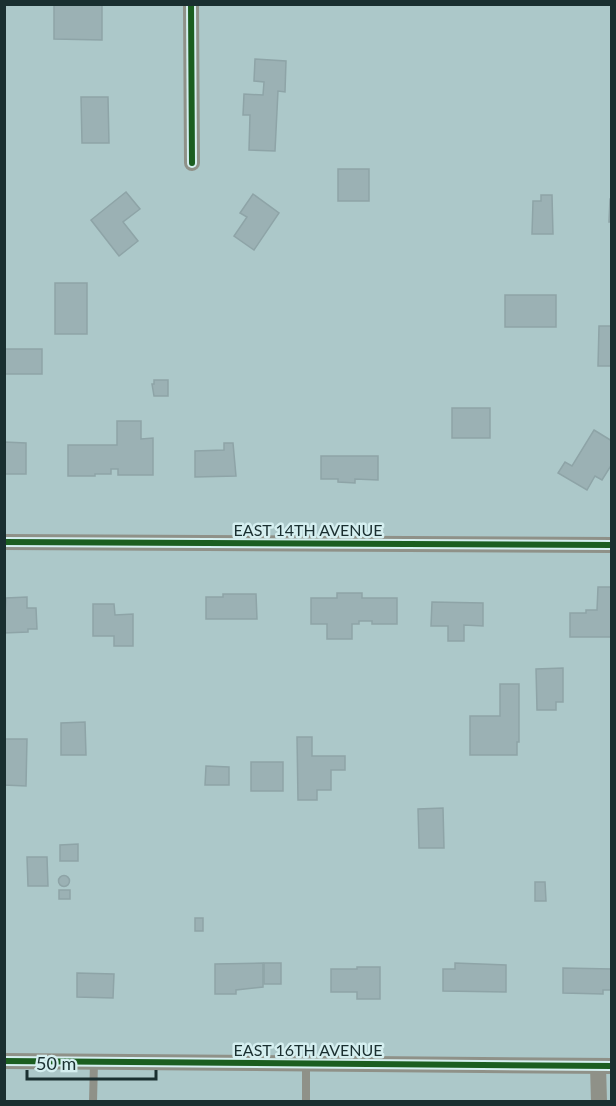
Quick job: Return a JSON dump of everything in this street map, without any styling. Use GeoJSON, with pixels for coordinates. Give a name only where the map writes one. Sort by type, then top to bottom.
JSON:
{"type":"FeatureCollection","features":[{"type":"Feature","properties":{"kind":"street"},"geometry":{"type":"LineString","coordinates":[[191,4],[192,163]]}},
{"type":"Feature","properties":{"kind":"street","name":"EAST 14TH AVENUE"},"geometry":{"type":"LineString","coordinates":[[4,542],[612,545]]}},
{"type":"Feature","properties":{"kind":"street","name":"EAST 16TH AVENUE"},"geometry":{"type":"LineString","coordinates":[[4,1061],[605,1066]]}},
{"type":"Feature","properties":{"kind":"street"},"geometry":{"type":"LineString","coordinates":[[599,1101],[605,1066]]}},
{"type":"Feature","properties":{"kind":"lane"},"geometry":{"type":"LineString","coordinates":[[93,1101],[94,1062]]}},
{"type":"Feature","properties":{"kind":"lane"},"geometry":{"type":"LineString","coordinates":[[306,1064],[306,1101]]}},
{"type":"Feature","properties":{"kind":"building"},"geometry":{"type":"Polygon","coordinates":[[[54,4],[102,4],[102,40],[54,39],[54,4]]]}},
{"type":"Feature","properties":{"kind":"building"},"geometry":{"type":"Polygon","coordinates":[[[255,59],[286,61],[285,92],[278,91],[275,151],[249,150],[250,115],[243,115],[244,94],[263,95],[264,82],[254,81],[255,59]]]}},
{"type":"Feature","properties":{"kind":"building"},"geometry":{"type":"Polygon","coordinates":[[[81,97],[108,97],[109,143],[82,143],[81,97]]]}},
{"type":"Feature","properties":{"kind":"building"},"geometry":{"type":"Polygon","coordinates":[[[338,169],[369,169],[369,201],[338,201],[338,169]]]}},
{"type":"Feature","properties":{"kind":"building"},"geometry":{"type":"Polygon","coordinates":[[[126,192],[140,209],[123,222],[138,241],[119,256],[91,220],[126,192]]]}},
{"type":"Feature","properties":{"kind":"building"},"geometry":{"type":"Polygon","coordinates":[[[253,194],[279,213],[254,250],[234,236],[247,217],[240,213],[253,194]]]}},
{"type":"Feature","properties":{"kind":"building"},"geometry":{"type":"Polygon","coordinates":[[[541,195],[552,195],[553,234],[532,234],[533,201],[541,201],[541,195]]]}},
{"type":"Feature","properties":{"kind":"building"},"geometry":{"type":"Polygon","coordinates":[[[610,199],[612,199],[612,222],[609,222],[610,199]]]}},
{"type":"Feature","properties":{"kind":"building"},"geometry":{"type":"Polygon","coordinates":[[[55,283],[87,283],[87,334],[55,334],[55,283]]]}},
{"type":"Feature","properties":{"kind":"building"},"geometry":{"type":"Polygon","coordinates":[[[505,295],[556,295],[556,327],[505,327],[505,295]]]}},
{"type":"Feature","properties":{"kind":"building"},"geometry":{"type":"Polygon","coordinates":[[[599,326],[612,326],[612,366],[598,366],[599,326]]]}},
{"type":"Feature","properties":{"kind":"building"},"geometry":{"type":"Polygon","coordinates":[[[4,349],[42,349],[42,374],[4,374],[4,349]]]}},
{"type":"Feature","properties":{"kind":"building"},"geometry":{"type":"Polygon","coordinates":[[[154,380],[168,380],[168,396],[154,396],[152,384],[154,380]]]}},
{"type":"Feature","properties":{"kind":"building"},"geometry":{"type":"Polygon","coordinates":[[[452,408],[490,408],[490,438],[452,438],[452,408]]]}},
{"type":"Feature","properties":{"kind":"building"},"geometry":{"type":"Polygon","coordinates":[[[117,421],[141,421],[141,439],[153,438],[153,475],[118,475],[118,469],[111,469],[111,474],[68,476],[68,445],[117,445],[117,421]]]}},
{"type":"Feature","properties":{"kind":"building"},"geometry":{"type":"Polygon","coordinates":[[[594,430],[612,441],[612,464],[602,480],[595,476],[587,490],[558,473],[565,462],[572,466],[594,430]]]}},
{"type":"Feature","properties":{"kind":"building"},"geometry":{"type":"Polygon","coordinates":[[[4,442],[26,443],[26,474],[4,474],[4,442]]]}},
{"type":"Feature","properties":{"kind":"building"},"geometry":{"type":"Polygon","coordinates":[[[224,443],[233,443],[236,476],[195,477],[195,451],[224,450],[224,443]]]}},
{"type":"Feature","properties":{"kind":"building"},"geometry":{"type":"Polygon","coordinates":[[[321,456],[378,456],[378,480],[355,479],[355,483],[338,482],[338,479],[321,479],[321,456]]]}},
{"type":"Feature","properties":{"kind":"building"},"geometry":{"type":"Polygon","coordinates":[[[598,587],[612,587],[612,637],[570,637],[570,613],[597,610],[598,587]]]}},
{"type":"Feature","properties":{"kind":"building"},"geometry":{"type":"Polygon","coordinates":[[[337,593],[362,593],[362,598],[397,598],[397,624],[372,624],[372,621],[359,621],[359,624],[352,624],[352,639],[327,639],[327,624],[311,624],[311,598],[337,598],[337,593]]]}},
{"type":"Feature","properties":{"kind":"building"},"geometry":{"type":"Polygon","coordinates":[[[223,594],[256,594],[257,619],[206,619],[206,597],[223,597],[223,594]]]}},
{"type":"Feature","properties":{"kind":"building"},"geometry":{"type":"Polygon","coordinates":[[[27,597],[27,608],[36,608],[37,629],[28,629],[28,632],[4,633],[6,598],[27,597]]]}},
{"type":"Feature","properties":{"kind":"building"},"geometry":{"type":"Polygon","coordinates":[[[432,602],[483,603],[483,626],[464,625],[464,641],[448,641],[448,626],[431,626],[432,602]]]}},
{"type":"Feature","properties":{"kind":"building"},"geometry":{"type":"Polygon","coordinates":[[[93,604],[114,604],[115,615],[133,614],[133,646],[114,646],[114,636],[93,636],[93,604]]]}},
{"type":"Feature","properties":{"kind":"building"},"geometry":{"type":"Polygon","coordinates":[[[563,668],[563,702],[556,702],[556,710],[537,710],[536,669],[563,668]]]}},
{"type":"Feature","properties":{"kind":"building"},"geometry":{"type":"Polygon","coordinates":[[[500,684],[519,684],[517,755],[470,755],[470,716],[500,716],[500,684]]]}},
{"type":"Feature","properties":{"kind":"building"},"geometry":{"type":"Polygon","coordinates":[[[85,722],[86,755],[61,755],[61,723],[85,722]]]}},
{"type":"Feature","properties":{"kind":"building"},"geometry":{"type":"Polygon","coordinates":[[[297,737],[312,737],[312,756],[345,756],[345,770],[331,770],[331,790],[317,790],[317,800],[298,800],[297,737]]]}},
{"type":"Feature","properties":{"kind":"building"},"geometry":{"type":"Polygon","coordinates":[[[4,739],[27,739],[26,786],[4,785],[4,739]]]}},
{"type":"Feature","properties":{"kind":"building"},"geometry":{"type":"Polygon","coordinates":[[[251,762],[283,762],[283,791],[251,791],[251,762]]]}},
{"type":"Feature","properties":{"kind":"building"},"geometry":{"type":"Polygon","coordinates":[[[206,766],[229,767],[229,785],[205,785],[206,766]]]}},
{"type":"Feature","properties":{"kind":"building"},"geometry":{"type":"Polygon","coordinates":[[[443,808],[444,848],[419,848],[418,809],[443,808]]]}},
{"type":"Feature","properties":{"kind":"building"},"geometry":{"type":"Polygon","coordinates":[[[78,844],[78,861],[60,861],[60,845],[78,844]]]}},
{"type":"Feature","properties":{"kind":"building"},"geometry":{"type":"Polygon","coordinates":[[[27,857],[47,857],[48,886],[28,886],[27,857]]]}},
{"type":"Feature","properties":{"kind":"building"},"geometry":{"type":"Polygon","coordinates":[[[64,875],[70,881],[64,887],[58,881],[64,875]]]}},
{"type":"Feature","properties":{"kind":"building"},"geometry":{"type":"Polygon","coordinates":[[[535,882],[545,882],[546,901],[535,901],[535,882]]]}},
{"type":"Feature","properties":{"kind":"building"},"geometry":{"type":"Polygon","coordinates":[[[59,890],[70,890],[70,899],[59,899],[59,890]]]}},
{"type":"Feature","properties":{"kind":"building"},"geometry":{"type":"Polygon","coordinates":[[[195,918],[203,918],[203,931],[195,931],[195,918]]]}},
{"type":"Feature","properties":{"kind":"building"},"geometry":{"type":"Polygon","coordinates":[[[263,963],[263,987],[236,990],[236,994],[215,994],[215,964],[263,963]]]}},
{"type":"Feature","properties":{"kind":"building"},"geometry":{"type":"Polygon","coordinates":[[[264,963],[281,963],[281,984],[264,984],[264,963]]]}},
{"type":"Feature","properties":{"kind":"building"},"geometry":{"type":"Polygon","coordinates":[[[455,963],[506,965],[506,992],[443,991],[443,969],[455,969],[455,963]]]}},
{"type":"Feature","properties":{"kind":"building"},"geometry":{"type":"Polygon","coordinates":[[[357,967],[380,967],[380,999],[357,999],[357,992],[331,992],[331,969],[357,969],[357,967]]]}},
{"type":"Feature","properties":{"kind":"building"},"geometry":{"type":"Polygon","coordinates":[[[563,968],[612,969],[612,990],[603,990],[603,994],[563,993],[563,968]]]}},
{"type":"Feature","properties":{"kind":"building"},"geometry":{"type":"Polygon","coordinates":[[[77,973],[114,974],[113,998],[77,997],[77,973]]]}},
{"type":"Feature","properties":{"kind":"cycle path"},"geometry":{"type":"LineString","coordinates":[[191,4],[192,163]]}},
{"type":"Feature","properties":{"kind":"cycle path"},"geometry":{"type":"LineString","coordinates":[[4,542],[612,545]]}},
{"type":"Feature","properties":{"kind":"cycle path"},"geometry":{"type":"LineString","coordinates":[[4,1061],[612,1066]]}}]}
